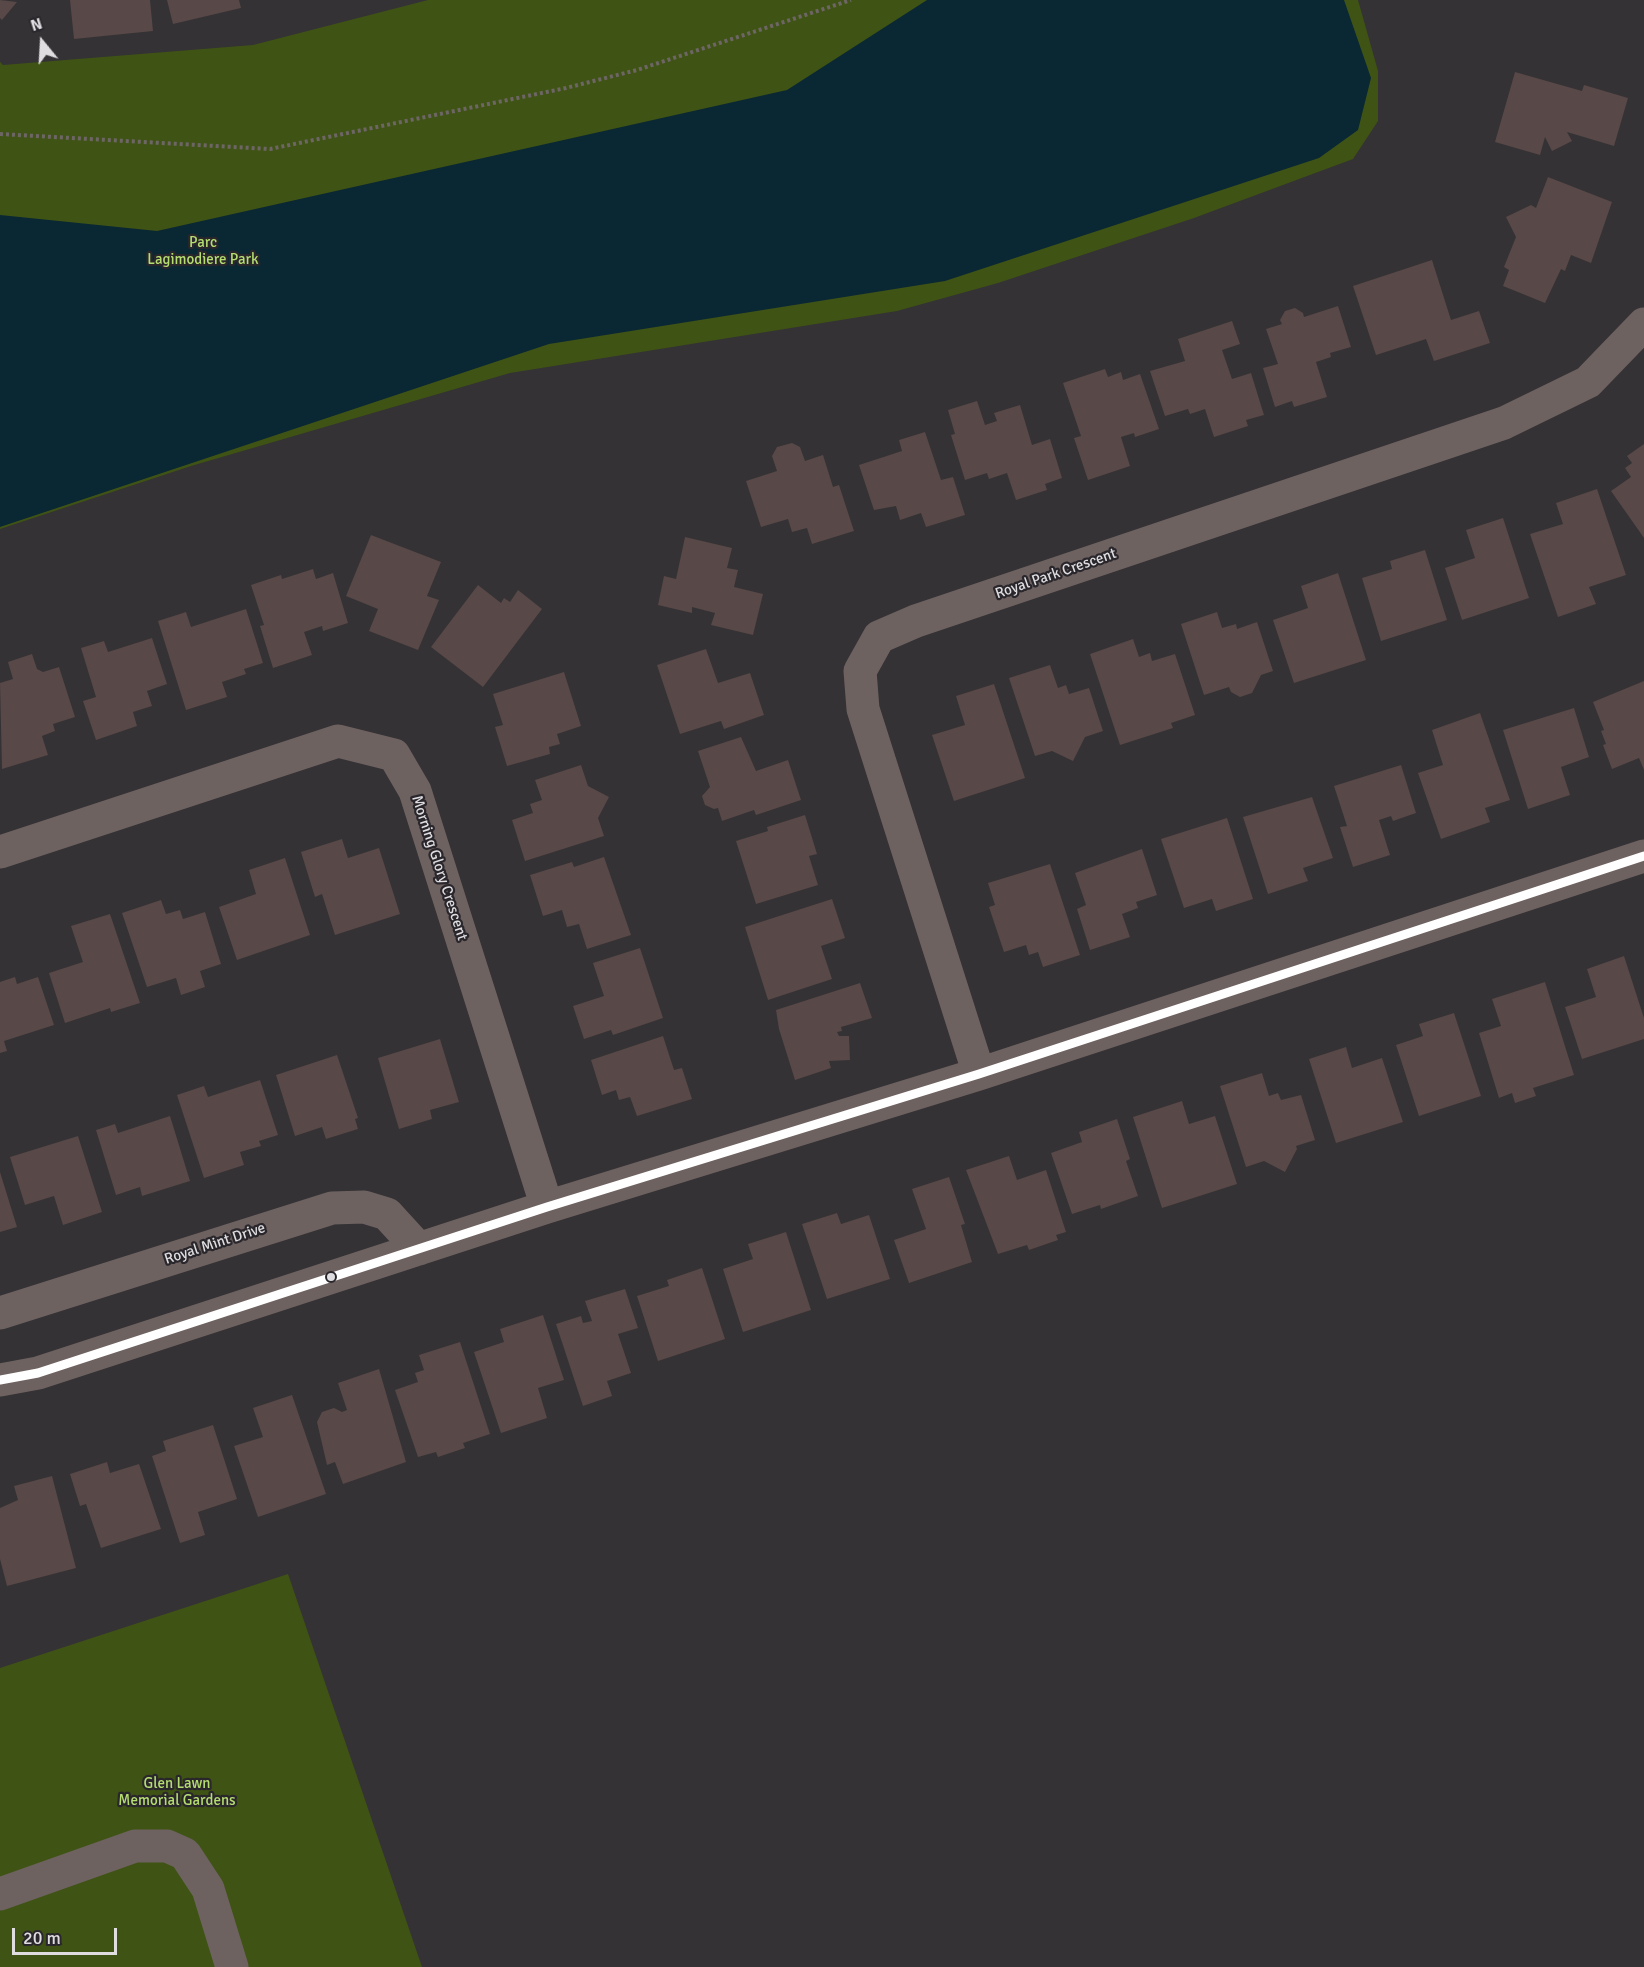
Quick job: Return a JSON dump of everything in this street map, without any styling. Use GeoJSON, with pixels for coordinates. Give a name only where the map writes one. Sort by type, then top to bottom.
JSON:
{"type":"FeatureCollection","features":[{"type":"Feature","properties":{"kind":"street","name":"Royal Park Crescent"},"geometry":{"type":"LineString","coordinates":[[979,1074],[863,709],[860,671],[879,638],[916,621],[1504,423],[1588,382],[1644,324]]}},
{"type":"Feature","properties":{"kind":"street","name":"Morning Glory Crescent"},"geometry":{"type":"LineString","coordinates":[[0,852],[338,741],[394,755],[415,791],[547,1207]]}},
{"type":"Feature","properties":{"kind":"street"},"geometry":{"type":"LineString","coordinates":[[0,1380],[38,1373],[547,1207],[979,1074],[1644,856]]}},
{"type":"Feature","properties":{"kind":"street","name":"Royal Mint Drive"},"geometry":{"type":"LineString","coordinates":[[0,1313],[332,1208],[364,1207],[387,1214],[419,1249]]}},
{"type":"Feature","properties":{"kind":"street"},"geometry":{"type":"LineString","coordinates":[[0,1894],[135,1846],[167,1846],[185,1854],[208,1889],[232,1967]]}},
{"type":"Feature","properties":{"kind":"path"},"geometry":{"type":"LineString","coordinates":[[0,134],[270,149],[638,70],[851,0]]}},
{"type":"Feature","properties":{"kind":"green space","name":"Parc Lagimodiere Park"},"geometry":{"type":"Polygon","coordinates":[[[428,0],[1358,0],[1378,71],[1378,121],[1353,159],[1194,218],[998,283],[897,311],[510,373],[191,466],[0,529],[0,62],[3,65],[253,45],[428,0]]]}},
{"type":"Feature","properties":{"kind":"green space","name":"Glen Lawn Memorial Gardens"},"geometry":{"type":"Polygon","coordinates":[[[288,1574],[422,1967],[0,1967],[0,1668],[288,1574]]]}},
{"type":"Feature","properties":{"kind":"water","name":"Parc Lagimodiere Park"},"geometry":{"type":"Polygon","coordinates":[[[927,0],[1344,0],[1371,78],[1358,130],[1319,158],[945,281],[549,344],[0,527],[0,215],[157,231],[787,90],[927,0]]]}},
{"type":"Feature","properties":{"kind":"building"},"geometry":{"type":"Polygon","coordinates":[[[0,0],[17,2],[2,20],[0,18],[0,0]]]}},
{"type":"Feature","properties":{"kind":"building"},"geometry":{"type":"Polygon","coordinates":[[[70,0],[150,0],[153,31],[74,39],[70,0]]]}},
{"type":"Feature","properties":{"kind":"building"},"geometry":{"type":"Polygon","coordinates":[[[167,0],[239,0],[241,8],[173,24],[167,0]]]}},
{"type":"Feature","properties":{"kind":"building"},"geometry":{"type":"Polygon","coordinates":[[[1515,72],[1582,91],[1584,85],[1628,98],[1614,146],[1567,132],[1572,141],[1552,151],[1545,137],[1540,155],[1495,142],[1515,72]]]}},
{"type":"Feature","properties":{"kind":"building"},"geometry":{"type":"Polygon","coordinates":[[[1548,177],[1612,202],[1591,263],[1571,255],[1565,271],[1561,269],[1545,303],[1503,286],[1509,270],[1504,267],[1516,237],[1506,217],[1531,205],[1536,208],[1548,177]]]}},
{"type":"Feature","properties":{"kind":"building"},"geometry":{"type":"Polygon","coordinates":[[[1432,260],[1451,320],[1479,311],[1490,343],[1434,361],[1426,339],[1376,355],[1353,286],[1432,260]]]}},
{"type":"Feature","properties":{"kind":"building"},"geometry":{"type":"Polygon","coordinates":[[[1338,306],[1351,347],[1330,353],[1331,357],[1316,362],[1327,397],[1294,407],[1292,401],[1275,407],[1263,368],[1278,364],[1266,329],[1282,324],[1280,320],[1285,311],[1295,308],[1303,313],[1304,317],[1338,306]]]}},
{"type":"Feature","properties":{"kind":"building"},"geometry":{"type":"Polygon","coordinates":[[[1232,321],[1240,344],[1222,350],[1232,379],[1251,373],[1264,415],[1246,420],[1248,426],[1214,437],[1205,409],[1190,414],[1188,409],[1165,416],[1150,371],[1185,361],[1178,339],[1232,321]]]}},
{"type":"Feature","properties":{"kind":"building"},"geometry":{"type":"Polygon","coordinates":[[[1105,369],[1108,377],[1121,372],[1123,380],[1140,374],[1159,429],[1135,437],[1134,433],[1121,437],[1130,466],[1088,480],[1074,438],[1081,436],[1063,383],[1105,369]]]}},
{"type":"Feature","properties":{"kind":"building"},"geometry":{"type":"Polygon","coordinates":[[[977,401],[985,425],[997,421],[994,413],[1020,405],[1032,445],[1050,439],[1062,478],[1045,484],[1047,490],[1016,500],[1007,473],[989,479],[987,473],[965,480],[951,435],[955,434],[948,410],[977,401]]]}},
{"type":"Feature","properties":{"kind":"building"},"geometry":{"type":"Polygon","coordinates":[[[925,432],[941,480],[953,477],[965,515],[926,527],[921,513],[900,520],[896,506],[874,510],[859,465],[902,451],[899,440],[925,432]]]}},
{"type":"Feature","properties":{"kind":"building"},"geometry":{"type":"Polygon","coordinates":[[[792,443],[800,447],[805,461],[823,455],[833,487],[839,485],[854,531],[812,544],[807,528],[792,532],[788,519],[761,527],[746,481],[777,471],[772,456],[777,447],[792,443]]]}},
{"type":"Feature","properties":{"kind":"building"},"geometry":{"type":"Polygon","coordinates":[[[1644,444],[1644,538],[1611,491],[1631,477],[1625,468],[1632,463],[1627,456],[1644,444]]]}},
{"type":"Feature","properties":{"kind":"building"},"geometry":{"type":"Polygon","coordinates":[[[1597,489],[1626,575],[1589,587],[1596,604],[1558,617],[1530,534],[1563,524],[1556,503],[1597,489]]]}},
{"type":"Feature","properties":{"kind":"building"},"geometry":{"type":"Polygon","coordinates":[[[1503,518],[1529,598],[1462,620],[1445,568],[1475,558],[1466,530],[1503,518]]]}},
{"type":"Feature","properties":{"kind":"building"},"geometry":{"type":"Polygon","coordinates":[[[371,535],[441,562],[427,596],[439,600],[418,650],[369,631],[378,609],[346,596],[371,535]]]}},
{"type":"Feature","properties":{"kind":"building"},"geometry":{"type":"Polygon","coordinates":[[[685,537],[732,548],[727,568],[738,570],[734,587],[763,594],[753,635],[711,625],[715,613],[692,607],[692,613],[658,605],[664,576],[676,579],[685,537]]]}},
{"type":"Feature","properties":{"kind":"building"},"geometry":{"type":"Polygon","coordinates":[[[1425,550],[1447,620],[1381,641],[1362,578],[1392,569],[1390,561],[1425,550]]]}},
{"type":"Feature","properties":{"kind":"building"},"geometry":{"type":"Polygon","coordinates":[[[313,569],[316,579],[333,573],[348,623],[323,631],[322,626],[304,632],[312,655],[273,668],[260,626],[264,625],[251,585],[281,575],[282,579],[313,569]]]}},
{"type":"Feature","properties":{"kind":"building"},"geometry":{"type":"Polygon","coordinates":[[[1338,573],[1366,660],[1294,683],[1273,620],[1308,608],[1301,586],[1338,573]]]}},
{"type":"Feature","properties":{"kind":"building"},"geometry":{"type":"Polygon","coordinates":[[[478,585],[501,603],[504,598],[510,602],[518,590],[542,609],[483,687],[431,647],[478,585]]]}},
{"type":"Feature","properties":{"kind":"building"},"geometry":{"type":"Polygon","coordinates":[[[246,609],[263,663],[244,669],[246,674],[222,682],[227,697],[186,710],[158,621],[186,612],[191,627],[246,609]]]}},
{"type":"Feature","properties":{"kind":"building"},"geometry":{"type":"Polygon","coordinates":[[[1217,612],[1222,628],[1236,624],[1237,629],[1257,622],[1273,671],[1261,675],[1252,693],[1240,697],[1231,692],[1229,687],[1204,695],[1181,624],[1217,612]]]}},
{"type":"Feature","properties":{"kind":"building"},"geometry":{"type":"Polygon","coordinates":[[[152,638],[167,684],[147,691],[152,706],[133,712],[137,726],[96,740],[83,701],[96,697],[81,648],[104,641],[108,652],[152,638]]]}},
{"type":"Feature","properties":{"kind":"building"},"geometry":{"type":"Polygon","coordinates":[[[1133,639],[1139,657],[1150,653],[1152,661],[1175,654],[1195,715],[1171,723],[1173,728],[1120,745],[1090,654],[1133,639]]]}},
{"type":"Feature","properties":{"kind":"building"},"geometry":{"type":"Polygon","coordinates":[[[706,649],[718,683],[750,673],[764,715],[724,729],[721,721],[680,734],[657,665],[706,649]]]}},
{"type":"Feature","properties":{"kind":"building"},"geometry":{"type":"Polygon","coordinates":[[[32,654],[37,669],[43,672],[59,667],[75,717],[53,724],[55,731],[42,736],[48,755],[2,769],[0,683],[13,679],[8,662],[32,654]]]}},
{"type":"Feature","properties":{"kind":"building"},"geometry":{"type":"Polygon","coordinates":[[[1050,665],[1058,688],[1066,685],[1069,694],[1089,688],[1103,731],[1085,737],[1073,761],[1052,751],[1035,756],[1009,678],[1050,665]]]}},
{"type":"Feature","properties":{"kind":"building"},"geometry":{"type":"Polygon","coordinates":[[[564,672],[581,726],[557,734],[560,744],[549,747],[550,754],[507,766],[495,727],[503,725],[493,694],[564,672]]]}},
{"type":"Feature","properties":{"kind":"building"},"geometry":{"type":"Polygon","coordinates":[[[1644,681],[1644,770],[1639,758],[1612,769],[1603,745],[1606,744],[1601,731],[1604,730],[1593,702],[1644,681]]]}},
{"type":"Feature","properties":{"kind":"building"},"geometry":{"type":"Polygon","coordinates":[[[994,684],[1025,778],[954,801],[932,735],[965,725],[956,696],[994,684]]]}},
{"type":"Feature","properties":{"kind":"building"},"geometry":{"type":"Polygon","coordinates":[[[1574,708],[1589,757],[1561,767],[1570,795],[1528,809],[1503,730],[1574,708]]]}},
{"type":"Feature","properties":{"kind":"building"},"geometry":{"type":"Polygon","coordinates":[[[1480,713],[1510,800],[1485,808],[1490,822],[1441,839],[1418,773],[1443,765],[1432,730],[1480,713]]]}},
{"type":"Feature","properties":{"kind":"building"},"geometry":{"type":"Polygon","coordinates":[[[741,737],[756,771],[788,760],[801,800],[756,815],[754,810],[722,821],[718,808],[714,809],[705,805],[702,796],[710,787],[698,751],[741,737]]]}},
{"type":"Feature","properties":{"kind":"building"},"geometry":{"type":"Polygon","coordinates":[[[581,765],[588,786],[609,797],[598,818],[604,836],[525,861],[512,820],[533,813],[530,804],[542,800],[535,780],[581,765]]]}},
{"type":"Feature","properties":{"kind":"building"},"geometry":{"type":"Polygon","coordinates":[[[1401,765],[1416,813],[1393,821],[1391,816],[1379,820],[1390,855],[1353,867],[1340,827],[1347,826],[1334,786],[1401,765]]]}},
{"type":"Feature","properties":{"kind":"building"},"geometry":{"type":"Polygon","coordinates":[[[1312,797],[1333,858],[1303,868],[1308,881],[1268,894],[1243,817],[1312,797]]]}},
{"type":"Feature","properties":{"kind":"building"},"geometry":{"type":"Polygon","coordinates":[[[805,815],[817,854],[809,856],[818,885],[756,904],[736,841],[768,831],[767,827],[805,815]]]}},
{"type":"Feature","properties":{"kind":"building"},"geometry":{"type":"Polygon","coordinates":[[[1227,818],[1253,899],[1216,911],[1212,899],[1184,908],[1161,839],[1227,818]]]}},
{"type":"Feature","properties":{"kind":"building"},"geometry":{"type":"Polygon","coordinates":[[[342,839],[348,858],[379,848],[400,914],[335,935],[322,894],[315,897],[301,852],[342,839]]]}},
{"type":"Feature","properties":{"kind":"building"},"geometry":{"type":"Polygon","coordinates":[[[1142,849],[1157,895],[1136,902],[1138,908],[1122,914],[1130,937],[1090,950],[1077,909],[1086,905],[1075,873],[1142,849]]]}},
{"type":"Feature","properties":{"kind":"building"},"geometry":{"type":"Polygon","coordinates":[[[604,857],[631,935],[587,949],[579,924],[567,927],[562,910],[543,916],[530,875],[572,862],[574,867],[604,857]]]}},
{"type":"Feature","properties":{"kind":"building"},"geometry":{"type":"Polygon","coordinates":[[[285,858],[310,935],[237,960],[219,907],[256,894],[249,870],[285,858]]]}},
{"type":"Feature","properties":{"kind":"building"},"geometry":{"type":"Polygon","coordinates":[[[1050,864],[1080,955],[1043,967],[1038,952],[1029,955],[1026,945],[1004,952],[989,907],[995,905],[988,883],[1050,864]]]}},
{"type":"Feature","properties":{"kind":"building"},"geometry":{"type":"Polygon","coordinates":[[[832,899],[845,938],[821,946],[832,979],[768,1000],[745,927],[832,899]]]}},
{"type":"Feature","properties":{"kind":"building"},"geometry":{"type":"Polygon","coordinates":[[[161,900],[166,914],[180,910],[183,919],[205,912],[221,964],[200,971],[205,987],[181,995],[176,978],[147,987],[122,913],[161,900]]]}},
{"type":"Feature","properties":{"kind":"building"},"geometry":{"type":"Polygon","coordinates":[[[110,914],[140,1003],[111,1012],[110,1008],[65,1023],[49,973],[83,962],[71,926],[110,914]]]}},
{"type":"Feature","properties":{"kind":"building"},"geometry":{"type":"Polygon","coordinates":[[[640,948],[663,1018],[613,1035],[611,1030],[584,1039],[573,1006],[604,996],[593,963],[640,948]]]}},
{"type":"Feature","properties":{"kind":"building"},"geometry":{"type":"Polygon","coordinates":[[[1624,956],[1644,1018],[1644,1039],[1582,1059],[1565,1007],[1596,997],[1587,969],[1624,956]]]}},
{"type":"Feature","properties":{"kind":"building"},"geometry":{"type":"Polygon","coordinates":[[[15,977],[17,984],[38,977],[54,1025],[4,1041],[7,1051],[0,1053],[0,982],[15,977]]]}},
{"type":"Feature","properties":{"kind":"building"},"geometry":{"type":"Polygon","coordinates":[[[1545,982],[1574,1075],[1533,1088],[1536,1096],[1515,1103],[1512,1093],[1499,1098],[1479,1033],[1501,1026],[1492,999],[1545,982]]]}},
{"type":"Feature","properties":{"kind":"building"},"geometry":{"type":"Polygon","coordinates":[[[860,983],[872,1018],[841,1027],[842,1031],[837,1032],[839,1036],[849,1036],[850,1060],[829,1061],[831,1068],[795,1080],[779,1029],[776,1010],[860,983]]]}},
{"type":"Feature","properties":{"kind":"building"},"geometry":{"type":"Polygon","coordinates":[[[1454,1013],[1481,1096],[1419,1116],[1396,1045],[1423,1036],[1419,1024],[1454,1013]]]}},
{"type":"Feature","properties":{"kind":"building"},"geometry":{"type":"Polygon","coordinates":[[[663,1036],[674,1070],[682,1068],[692,1099],[637,1116],[630,1097],[619,1100],[616,1090],[602,1095],[591,1060],[663,1036]]]}},
{"type":"Feature","properties":{"kind":"building"},"geometry":{"type":"Polygon","coordinates":[[[440,1039],[459,1102],[430,1110],[432,1119],[399,1129],[378,1058],[440,1039]]]}},
{"type":"Feature","properties":{"kind":"building"},"geometry":{"type":"Polygon","coordinates":[[[1346,1047],[1352,1068],[1382,1058],[1403,1122],[1336,1143],[1309,1059],[1346,1047]]]}},
{"type":"Feature","properties":{"kind":"building"},"geometry":{"type":"Polygon","coordinates":[[[337,1055],[358,1118],[355,1119],[358,1129],[326,1139],[322,1127],[295,1136],[276,1075],[337,1055]]]}},
{"type":"Feature","properties":{"kind":"building"},"geometry":{"type":"Polygon","coordinates":[[[1262,1073],[1269,1096],[1278,1093],[1281,1100],[1301,1095],[1315,1140],[1296,1146],[1297,1149],[1285,1172],[1264,1161],[1246,1167],[1220,1086],[1262,1073]]]}},
{"type":"Feature","properties":{"kind":"building"},"geometry":{"type":"Polygon","coordinates":[[[260,1080],[278,1135],[259,1141],[261,1146],[240,1152],[244,1165],[204,1178],[177,1095],[204,1086],[208,1097],[260,1080]]]}},
{"type":"Feature","properties":{"kind":"building"},"geometry":{"type":"Polygon","coordinates":[[[1182,1101],[1189,1124],[1215,1116],[1237,1184],[1162,1208],[1133,1117],[1182,1101]]]}},
{"type":"Feature","properties":{"kind":"building"},"geometry":{"type":"Polygon","coordinates":[[[170,1116],[190,1181],[142,1196],[140,1187],[116,1195],[96,1130],[115,1124],[118,1133],[170,1116]]]}},
{"type":"Feature","properties":{"kind":"building"},"geometry":{"type":"Polygon","coordinates":[[[1117,1119],[1130,1159],[1126,1161],[1138,1196],[1101,1209],[1100,1205],[1072,1214],[1051,1153],[1082,1142],[1079,1132],[1117,1119]]]}},
{"type":"Feature","properties":{"kind":"building"},"geometry":{"type":"Polygon","coordinates":[[[78,1136],[102,1212],[63,1225],[54,1196],[25,1205],[10,1157],[78,1136]]]}},
{"type":"Feature","properties":{"kind":"building"},"geometry":{"type":"Polygon","coordinates":[[[1009,1156],[1017,1180],[1046,1170],[1066,1232],[1056,1235],[1058,1240],[1029,1250],[1027,1245],[998,1254],[966,1170],[1009,1156]]]}},
{"type":"Feature","properties":{"kind":"building"},"geometry":{"type":"Polygon","coordinates":[[[0,1172],[17,1227],[0,1232],[0,1172]]]}},
{"type":"Feature","properties":{"kind":"building"},"geometry":{"type":"Polygon","coordinates":[[[949,1177],[965,1224],[961,1225],[972,1262],[909,1283],[894,1240],[926,1229],[912,1189],[949,1177]]]}},
{"type":"Feature","properties":{"kind":"building"},"geometry":{"type":"Polygon","coordinates":[[[837,1213],[841,1224],[869,1215],[890,1279],[827,1299],[802,1224],[837,1213]]]}},
{"type":"Feature","properties":{"kind":"building"},"geometry":{"type":"Polygon","coordinates":[[[786,1232],[811,1310],[743,1332],[723,1269],[753,1259],[748,1244],[786,1232]]]}},
{"type":"Feature","properties":{"kind":"building"},"geometry":{"type":"Polygon","coordinates":[[[702,1268],[725,1339],[658,1361],[637,1296],[669,1286],[667,1280],[702,1268]]]}},
{"type":"Feature","properties":{"kind":"building"},"geometry":{"type":"Polygon","coordinates":[[[625,1289],[638,1328],[618,1334],[631,1373],[607,1381],[612,1396],[583,1406],[556,1324],[581,1316],[583,1323],[592,1321],[585,1301],[625,1289]]]}},
{"type":"Feature","properties":{"kind":"building"},"geometry":{"type":"Polygon","coordinates":[[[543,1315],[564,1380],[538,1388],[547,1418],[501,1433],[474,1352],[504,1342],[500,1329],[543,1315]]]}},
{"type":"Feature","properties":{"kind":"building"},"geometry":{"type":"Polygon","coordinates":[[[460,1342],[490,1434],[463,1443],[465,1448],[438,1457],[436,1452],[418,1457],[395,1390],[418,1382],[415,1373],[424,1370],[419,1355],[460,1342]]]}},
{"type":"Feature","properties":{"kind":"building"},"geometry":{"type":"Polygon","coordinates":[[[379,1369],[406,1462],[343,1484],[335,1462],[327,1465],[317,1422],[322,1412],[334,1408],[342,1412],[347,1410],[338,1383],[379,1369]]]}},
{"type":"Feature","properties":{"kind":"building"},"geometry":{"type":"Polygon","coordinates":[[[292,1395],[326,1494],[258,1517],[234,1446],[263,1437],[253,1408],[292,1395]]]}},
{"type":"Feature","properties":{"kind":"building"},"geometry":{"type":"Polygon","coordinates":[[[213,1425],[237,1499],[198,1512],[205,1535],[180,1543],[152,1456],[166,1451],[163,1441],[213,1425]]]}},
{"type":"Feature","properties":{"kind":"building"},"geometry":{"type":"Polygon","coordinates":[[[107,1462],[110,1473],[139,1464],[161,1529],[101,1548],[86,1504],[80,1506],[70,1474],[107,1462]]]}},
{"type":"Feature","properties":{"kind":"building"},"geometry":{"type":"Polygon","coordinates":[[[52,1476],[76,1568],[7,1586],[0,1559],[0,1508],[18,1500],[14,1486],[52,1476]]]}},
{"type":"Feature","properties":{"kind":"transit line"},"geometry":{"type":"LineString","coordinates":[[0,1380],[38,1373],[547,1207],[979,1074],[1644,856]]}}]}
